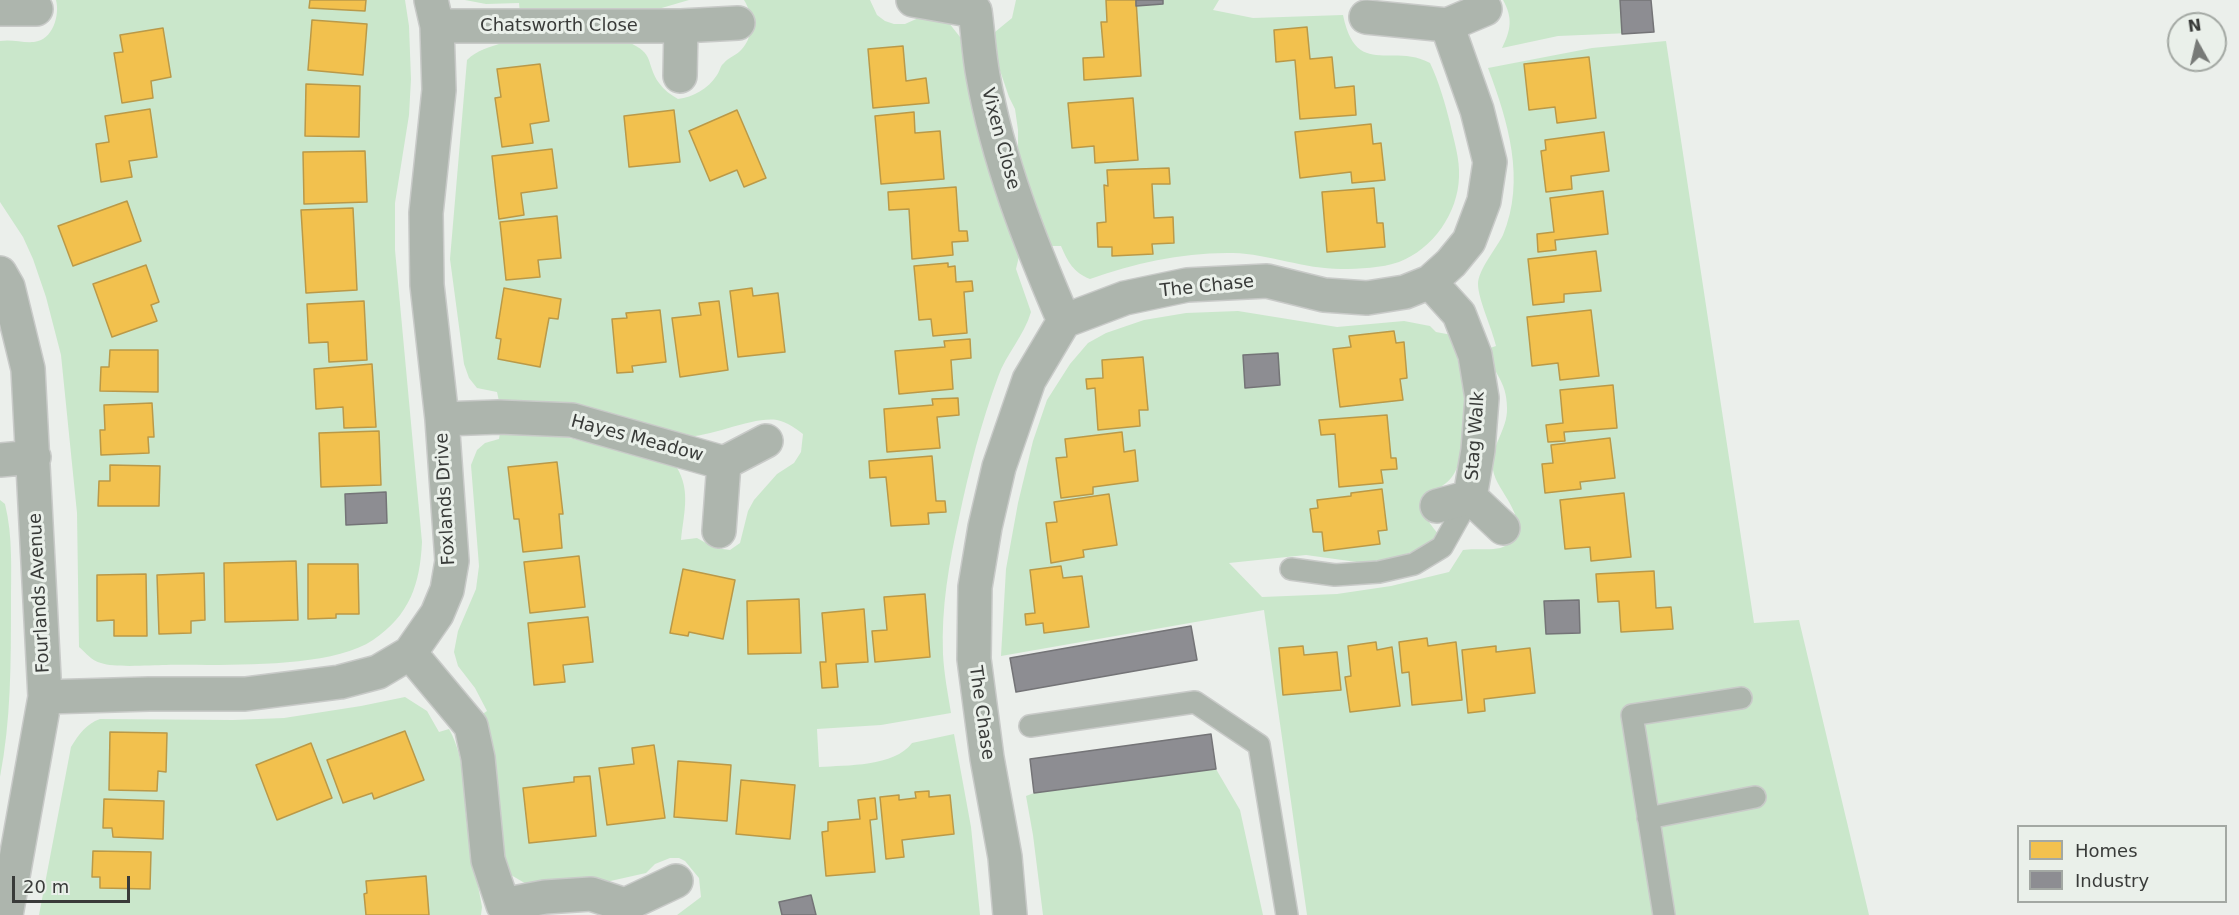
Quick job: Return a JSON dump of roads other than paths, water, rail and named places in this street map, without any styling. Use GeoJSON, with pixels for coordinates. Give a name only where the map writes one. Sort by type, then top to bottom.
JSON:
{"type":"FeatureCollection","features":[{"type":"Feature","properties":{"kind":"street","name":"Vixen Close"},"geometry":{"type":"LineString","coordinates":[[913,0],[975,12],[983,76],[1007,174],[1032,246],[1064,321]]}},
{"type":"Feature","properties":{"kind":"street"},"geometry":{"type":"LineString","coordinates":[[0,9],[36,9]]}},
{"type":"Feature","properties":{"kind":"street"},"geometry":{"type":"LineString","coordinates":[[1366,16],[1447,25],[1485,9]]}},
{"type":"Feature","properties":{"kind":"street","name":"Chatsworth Close"},"geometry":{"type":"LineString","coordinates":[[434,13],[681,26],[738,23]]}},
{"type":"Feature","properties":{"kind":"street","name":"Foxlands Drive"},"geometry":{"type":"LineString","coordinates":[[45,697],[245,694],[340,682],[378,672],[410,653],[437,614],[447,590],[452,561],[442,419],[427,285],[426,213],[439,90],[434,13]]}},
{"type":"Feature","properties":{"kind":"street","name":"The Chase"},"geometry":{"type":"LineString","coordinates":[[1010,915],[1005,857],[987,758],[974,659],[975,587],[985,527],[999,467],[1029,380],[1064,321],[1125,298],[1187,285],[1267,281],[1324,295],[1367,298],[1405,292],[1430,282],[1451,263],[1469,241],[1484,201],[1490,162],[1474,101],[1447,25]]}},
{"type":"Feature","properties":{"kind":"street"},"geometry":{"type":"LineString","coordinates":[[680,76],[681,26]]}},
{"type":"Feature","properties":{"kind":"street","name":"Fourlands Avenue"},"geometry":{"type":"LineString","coordinates":[[0,273],[8,287],[28,369],[45,697],[6,915]]}},
{"type":"Feature","properties":{"kind":"street","name":"Stag Walk"},"geometry":{"type":"LineString","coordinates":[[1430,282],[1459,314],[1475,355],[1482,398],[1478,450],[1470,497]]}},
{"type":"Feature","properties":{"kind":"street","name":"Hayes Meadow"},"geometry":{"type":"LineString","coordinates":[[442,419],[499,417],[572,420],[724,463],[766,441]]}},
{"type":"Feature","properties":{"kind":"street"},"geometry":{"type":"LineString","coordinates":[[0,460],[34,457]]}},
{"type":"Feature","properties":{"kind":"street","name":"Hayes Meadow"},"geometry":{"type":"LineString","coordinates":[[719,531],[724,463]]}},
{"type":"Feature","properties":{"kind":"street","name":"Stag Walk"},"geometry":{"type":"LineString","coordinates":[[1437,506],[1470,497]]}},
{"type":"Feature","properties":{"kind":"street","name":"Stag Walk"},"geometry":{"type":"LineString","coordinates":[[1470,497],[1503,528]]}},
{"type":"Feature","properties":{"kind":"street"},"geometry":{"type":"LineString","coordinates":[[410,653],[471,726],[478,758],[488,860],[501,910],[545,897],[591,894],[626,910],[676,881]]}},
{"type":"Feature","properties":{"kind":"lane"},"geometry":{"type":"LineString","coordinates":[[1291,569],[1346,574],[1379,573],[1414,564],[1442,547],[1470,497]]}},
{"type":"Feature","properties":{"kind":"lane"},"geometry":{"type":"LineString","coordinates":[[1664,915],[1632,715],[1741,698]]}},
{"type":"Feature","properties":{"kind":"lane"},"geometry":{"type":"LineString","coordinates":[[1030,726],[1195,702],[1259,745],[1287,915]]}},
{"type":"Feature","properties":{"kind":"lane"},"geometry":{"type":"LineString","coordinates":[[1648,818],[1755,797]]}}]}
